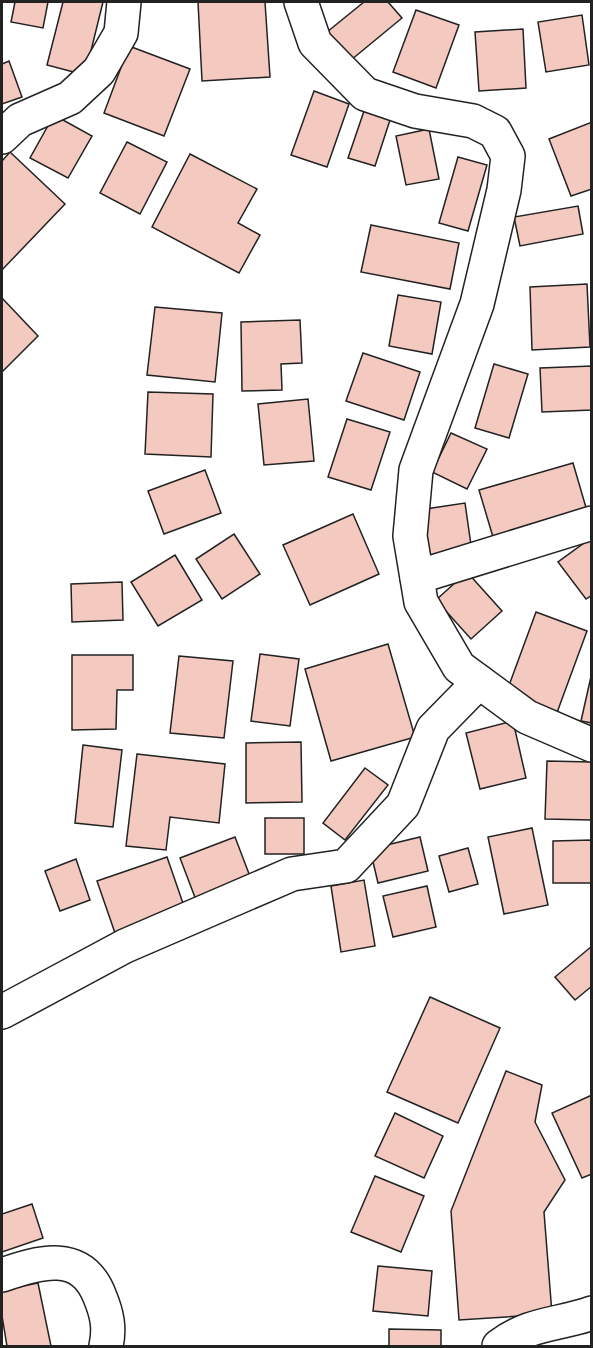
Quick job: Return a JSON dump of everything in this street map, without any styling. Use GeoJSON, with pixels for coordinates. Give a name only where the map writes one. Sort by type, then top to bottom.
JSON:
{"type":"FeatureCollection","features":[{"type":"Feature","properties":{"kind":"street"},"geometry":{"type":"LineString","coordinates":[[2,137],[20,120],[70,98],[99,71],[121,33],[124,2]]}},
{"type":"Feature","properties":{"kind":"street"},"geometry":{"type":"LineString","coordinates":[[301,2],[315,43],[365,94],[415,111],[473,121],[495,132],[508,156],[504,190],[477,304],[416,470],[410,536],[421,602],[459,667],[527,717],[591,745]]}},
{"type":"Feature","properties":{"kind":"street"},"geometry":{"type":"LineString","coordinates":[[417,577],[591,523]]}},
{"type":"Feature","properties":{"kind":"street"},"geometry":{"type":"LineString","coordinates":[[2,1012],[125,946],[292,874],[346,866],[403,805],[433,729],[479,682]]}},
{"type":"Feature","properties":{"kind":"street"},"geometry":{"type":"LineString","coordinates":[[2,1275],[35,1264],[55,1262],[71,1265],[84,1271],[97,1287],[106,1313],[109,1330],[106,1347]]}},
{"type":"Feature","properties":{"kind":"street"},"geometry":{"type":"LineString","coordinates":[[511,1343],[540,1325],[591,1313]]}},
{"type":"Feature","properties":{"kind":"building"},"geometry":{"type":"Polygon","coordinates":[[[15,2],[48,2],[43,28],[11,22],[15,2]]]}},
{"type":"Feature","properties":{"kind":"building"},"geometry":{"type":"Polygon","coordinates":[[[63,2],[103,2],[85,75],[47,65],[63,2]]]}},
{"type":"Feature","properties":{"kind":"building"},"geometry":{"type":"Polygon","coordinates":[[[198,2],[265,2],[270,77],[202,81],[198,2]]]}},
{"type":"Feature","properties":{"kind":"building"},"geometry":{"type":"Polygon","coordinates":[[[364,2],[388,2],[402,18],[351,60],[327,32],[364,2]]]}},
{"type":"Feature","properties":{"kind":"building"},"geometry":{"type":"Polygon","coordinates":[[[416,10],[459,25],[436,88],[393,72],[416,10]]]}},
{"type":"Feature","properties":{"kind":"building"},"geometry":{"type":"Polygon","coordinates":[[[582,15],[589,65],[546,72],[538,22],[582,15]]]}},
{"type":"Feature","properties":{"kind":"building"},"geometry":{"type":"Polygon","coordinates":[[[523,29],[526,88],[479,91],[475,32],[523,29]]]}},
{"type":"Feature","properties":{"kind":"building"},"geometry":{"type":"Polygon","coordinates":[[[129,46],[190,69],[164,136],[104,113],[129,46]]]}},
{"type":"Feature","properties":{"kind":"building"},"geometry":{"type":"Polygon","coordinates":[[[9,61],[22,97],[2,104],[2,64],[9,61]]]}},
{"type":"Feature","properties":{"kind":"building"},"geometry":{"type":"Polygon","coordinates":[[[314,91],[349,104],[327,167],[291,155],[314,91]]]}},
{"type":"Feature","properties":{"kind":"building"},"geometry":{"type":"Polygon","coordinates":[[[364,111],[390,120],[375,166],[348,158],[364,111]]]}},
{"type":"Feature","properties":{"kind":"building"},"geometry":{"type":"Polygon","coordinates":[[[54,115],[92,136],[68,178],[30,158],[54,115]]]}},
{"type":"Feature","properties":{"kind":"building"},"geometry":{"type":"Polygon","coordinates":[[[592,122],[592,189],[571,196],[549,139],[592,122]]]}},
{"type":"Feature","properties":{"kind":"building"},"geometry":{"type":"Polygon","coordinates":[[[429,129],[439,179],[406,185],[396,136],[429,129]]]}},
{"type":"Feature","properties":{"kind":"building"},"geometry":{"type":"Polygon","coordinates":[[[127,142],[167,162],[140,214],[100,193],[127,142]]]}},
{"type":"Feature","properties":{"kind":"building"},"geometry":{"type":"Polygon","coordinates":[[[10,152],[65,204],[2,270],[2,161],[10,152]]]}},
{"type":"Feature","properties":{"kind":"building"},"geometry":{"type":"Polygon","coordinates":[[[190,154],[257,189],[238,223],[260,235],[239,273],[152,227],[190,154]]]}},
{"type":"Feature","properties":{"kind":"building"},"geometry":{"type":"Polygon","coordinates":[[[458,157],[487,165],[468,231],[439,223],[458,157]]]}},
{"type":"Feature","properties":{"kind":"building"},"geometry":{"type":"Polygon","coordinates":[[[578,206],[583,234],[520,246],[514,217],[578,206]]]}},
{"type":"Feature","properties":{"kind":"building"},"geometry":{"type":"Polygon","coordinates":[[[371,225],[459,243],[450,289],[361,272],[371,225]]]}},
{"type":"Feature","properties":{"kind":"building"},"geometry":{"type":"Polygon","coordinates":[[[587,284],[590,347],[532,350],[530,287],[587,284]]]}},
{"type":"Feature","properties":{"kind":"building"},"geometry":{"type":"Polygon","coordinates":[[[398,295],[441,302],[432,354],[389,346],[398,295]]]}},
{"type":"Feature","properties":{"kind":"building"},"geometry":{"type":"Polygon","coordinates":[[[2,298],[38,336],[2,372],[2,298]]]}},
{"type":"Feature","properties":{"kind":"building"},"geometry":{"type":"Polygon","coordinates":[[[155,307],[222,313],[215,382],[147,375],[155,307]]]}},
{"type":"Feature","properties":{"kind":"building"},"geometry":{"type":"Polygon","coordinates":[[[300,320],[302,363],[281,364],[282,390],[242,391],[241,322],[300,320]]]}},
{"type":"Feature","properties":{"kind":"building"},"geometry":{"type":"Polygon","coordinates":[[[363,353],[420,372],[404,420],[346,401],[363,353]]]}},
{"type":"Feature","properties":{"kind":"building"},"geometry":{"type":"Polygon","coordinates":[[[494,364],[528,374],[509,438],[475,428],[494,364]]]}},
{"type":"Feature","properties":{"kind":"building"},"geometry":{"type":"Polygon","coordinates":[[[592,366],[592,410],[542,412],[540,368],[592,366]]]}},
{"type":"Feature","properties":{"kind":"building"},"geometry":{"type":"Polygon","coordinates":[[[148,392],[213,394],[211,457],[145,454],[148,392]]]}},
{"type":"Feature","properties":{"kind":"building"},"geometry":{"type":"Polygon","coordinates":[[[308,399],[314,461],[264,465],[258,404],[308,399]]]}},
{"type":"Feature","properties":{"kind":"building"},"geometry":{"type":"Polygon","coordinates":[[[347,419],[390,432],[371,490],[328,477],[347,419]]]}},
{"type":"Feature","properties":{"kind":"building"},"geometry":{"type":"Polygon","coordinates":[[[451,433],[487,449],[467,489],[432,472],[451,433]]]}},
{"type":"Feature","properties":{"kind":"building"},"geometry":{"type":"Polygon","coordinates":[[[573,463],[587,511],[493,537],[479,490],[573,463]]]}},
{"type":"Feature","properties":{"kind":"building"},"geometry":{"type":"Polygon","coordinates":[[[205,470],[221,513],[164,534],[148,491],[205,470]]]}},
{"type":"Feature","properties":{"kind":"building"},"geometry":{"type":"Polygon","coordinates":[[[465,503],[472,552],[426,559],[419,510],[465,503]]]}},
{"type":"Feature","properties":{"kind":"building"},"geometry":{"type":"Polygon","coordinates":[[[353,514],[379,574],[310,605],[283,545],[353,514]]]}},
{"type":"Feature","properties":{"kind":"building"},"geometry":{"type":"Polygon","coordinates":[[[234,534],[260,574],[222,599],[196,559],[234,534]]]}},
{"type":"Feature","properties":{"kind":"building"},"geometry":{"type":"Polygon","coordinates":[[[591,538],[592,595],[586,599],[558,562],[591,538]]]}},
{"type":"Feature","properties":{"kind":"building"},"geometry":{"type":"Polygon","coordinates":[[[175,555],[202,600],[158,626],[131,582],[175,555]]]}},
{"type":"Feature","properties":{"kind":"building"},"geometry":{"type":"Polygon","coordinates":[[[467,572],[502,611],[471,639],[436,600],[467,572]]]}},
{"type":"Feature","properties":{"kind":"building"},"geometry":{"type":"Polygon","coordinates":[[[122,582],[123,620],[72,622],[71,584],[122,582]]]}},
{"type":"Feature","properties":{"kind":"building"},"geometry":{"type":"Polygon","coordinates":[[[536,612],[587,631],[555,718],[504,699],[536,612]]]}},
{"type":"Feature","properties":{"kind":"building"},"geometry":{"type":"Polygon","coordinates":[[[388,644],[415,737],[331,761],[305,669],[388,644]]]}},
{"type":"Feature","properties":{"kind":"building"},"geometry":{"type":"Polygon","coordinates":[[[260,654],[299,659],[290,726],[251,721],[260,654]]]}},
{"type":"Feature","properties":{"kind":"building"},"geometry":{"type":"Polygon","coordinates":[[[72,655],[133,655],[133,690],[117,690],[116,729],[72,730],[72,655]]]}},
{"type":"Feature","properties":{"kind":"building"},"geometry":{"type":"Polygon","coordinates":[[[179,656],[233,661],[224,738],[170,733],[179,656]]]}},
{"type":"Feature","properties":{"kind":"building"},"geometry":{"type":"Polygon","coordinates":[[[592,672],[592,723],[581,721],[592,672]]]}},
{"type":"Feature","properties":{"kind":"building"},"geometry":{"type":"Polygon","coordinates":[[[513,721],[526,778],[480,789],[466,733],[513,721]]]}},
{"type":"Feature","properties":{"kind":"building"},"geometry":{"type":"Polygon","coordinates":[[[301,742],[302,802],[246,803],[246,743],[301,742]]]}},
{"type":"Feature","properties":{"kind":"building"},"geometry":{"type":"Polygon","coordinates":[[[83,745],[122,750],[113,827],[75,823],[83,745]]]}},
{"type":"Feature","properties":{"kind":"building"},"geometry":{"type":"Polygon","coordinates":[[[137,754],[225,764],[219,823],[170,817],[166,850],[126,846],[137,754]]]}},
{"type":"Feature","properties":{"kind":"building"},"geometry":{"type":"Polygon","coordinates":[[[547,761],[592,762],[592,820],[545,819],[547,761]]]}},
{"type":"Feature","properties":{"kind":"building"},"geometry":{"type":"Polygon","coordinates":[[[365,768],[388,785],[345,840],[323,823],[365,768]]]}},
{"type":"Feature","properties":{"kind":"building"},"geometry":{"type":"Polygon","coordinates":[[[265,818],[304,818],[304,854],[265,854],[265,818]]]}},
{"type":"Feature","properties":{"kind":"building"},"geometry":{"type":"Polygon","coordinates":[[[532,828],[548,905],[504,914],[488,837],[532,828]]]}},
{"type":"Feature","properties":{"kind":"building"},"geometry":{"type":"Polygon","coordinates":[[[235,837],[251,879],[196,900],[180,858],[235,837]]]}},
{"type":"Feature","properties":{"kind":"building"},"geometry":{"type":"Polygon","coordinates":[[[420,837],[428,871],[378,883],[370,849],[420,837]]]}},
{"type":"Feature","properties":{"kind":"building"},"geometry":{"type":"Polygon","coordinates":[[[592,840],[592,883],[553,883],[553,841],[592,840]]]}},
{"type":"Feature","properties":{"kind":"building"},"geometry":{"type":"Polygon","coordinates":[[[468,848],[478,884],[449,892],[439,856],[468,848]]]}},
{"type":"Feature","properties":{"kind":"building"},"geometry":{"type":"Polygon","coordinates":[[[167,857],[185,909],[115,933],[97,881],[167,857]]]}},
{"type":"Feature","properties":{"kind":"building"},"geometry":{"type":"Polygon","coordinates":[[[76,859],[90,900],[60,911],[45,871],[76,859]]]}},
{"type":"Feature","properties":{"kind":"building"},"geometry":{"type":"Polygon","coordinates":[[[364,880],[375,946],[341,952],[331,886],[364,880]]]}},
{"type":"Feature","properties":{"kind":"building"},"geometry":{"type":"Polygon","coordinates":[[[427,886],[436,927],[393,937],[383,896],[427,886]]]}},
{"type":"Feature","properties":{"kind":"building"},"geometry":{"type":"Polygon","coordinates":[[[592,946],[592,986],[575,1000],[555,977],[592,946]]]}},
{"type":"Feature","properties":{"kind":"building"},"geometry":{"type":"Polygon","coordinates":[[[430,997],[500,1028],[458,1123],[387,1092],[430,997]]]}},
{"type":"Feature","properties":{"kind":"building"},"geometry":{"type":"Polygon","coordinates":[[[506,1071],[542,1085],[535,1122],[565,1180],[544,1212],[552,1314],[459,1320],[451,1211],[506,1071]]]}},
{"type":"Feature","properties":{"kind":"building"},"geometry":{"type":"Polygon","coordinates":[[[592,1095],[592,1174],[582,1178],[552,1113],[592,1095]]]}},
{"type":"Feature","properties":{"kind":"building"},"geometry":{"type":"Polygon","coordinates":[[[395,1113],[443,1136],[424,1178],[375,1156],[395,1113]]]}},
{"type":"Feature","properties":{"kind":"building"},"geometry":{"type":"Polygon","coordinates":[[[375,1176],[424,1196],[401,1252],[351,1232],[375,1176]]]}},
{"type":"Feature","properties":{"kind":"building"},"geometry":{"type":"Polygon","coordinates":[[[32,1204],[43,1238],[2,1252],[2,1214],[32,1204]]]}},
{"type":"Feature","properties":{"kind":"building"},"geometry":{"type":"Polygon","coordinates":[[[378,1266],[432,1271],[428,1316],[373,1311],[378,1266]]]}},
{"type":"Feature","properties":{"kind":"building"},"geometry":{"type":"Polygon","coordinates":[[[38,1283],[51,1346],[7,1346],[2,1316],[2,1290],[38,1283]]]}},
{"type":"Feature","properties":{"kind":"building"},"geometry":{"type":"Polygon","coordinates":[[[389,1329],[441,1330],[441,1346],[389,1346],[389,1329]]]}}]}
